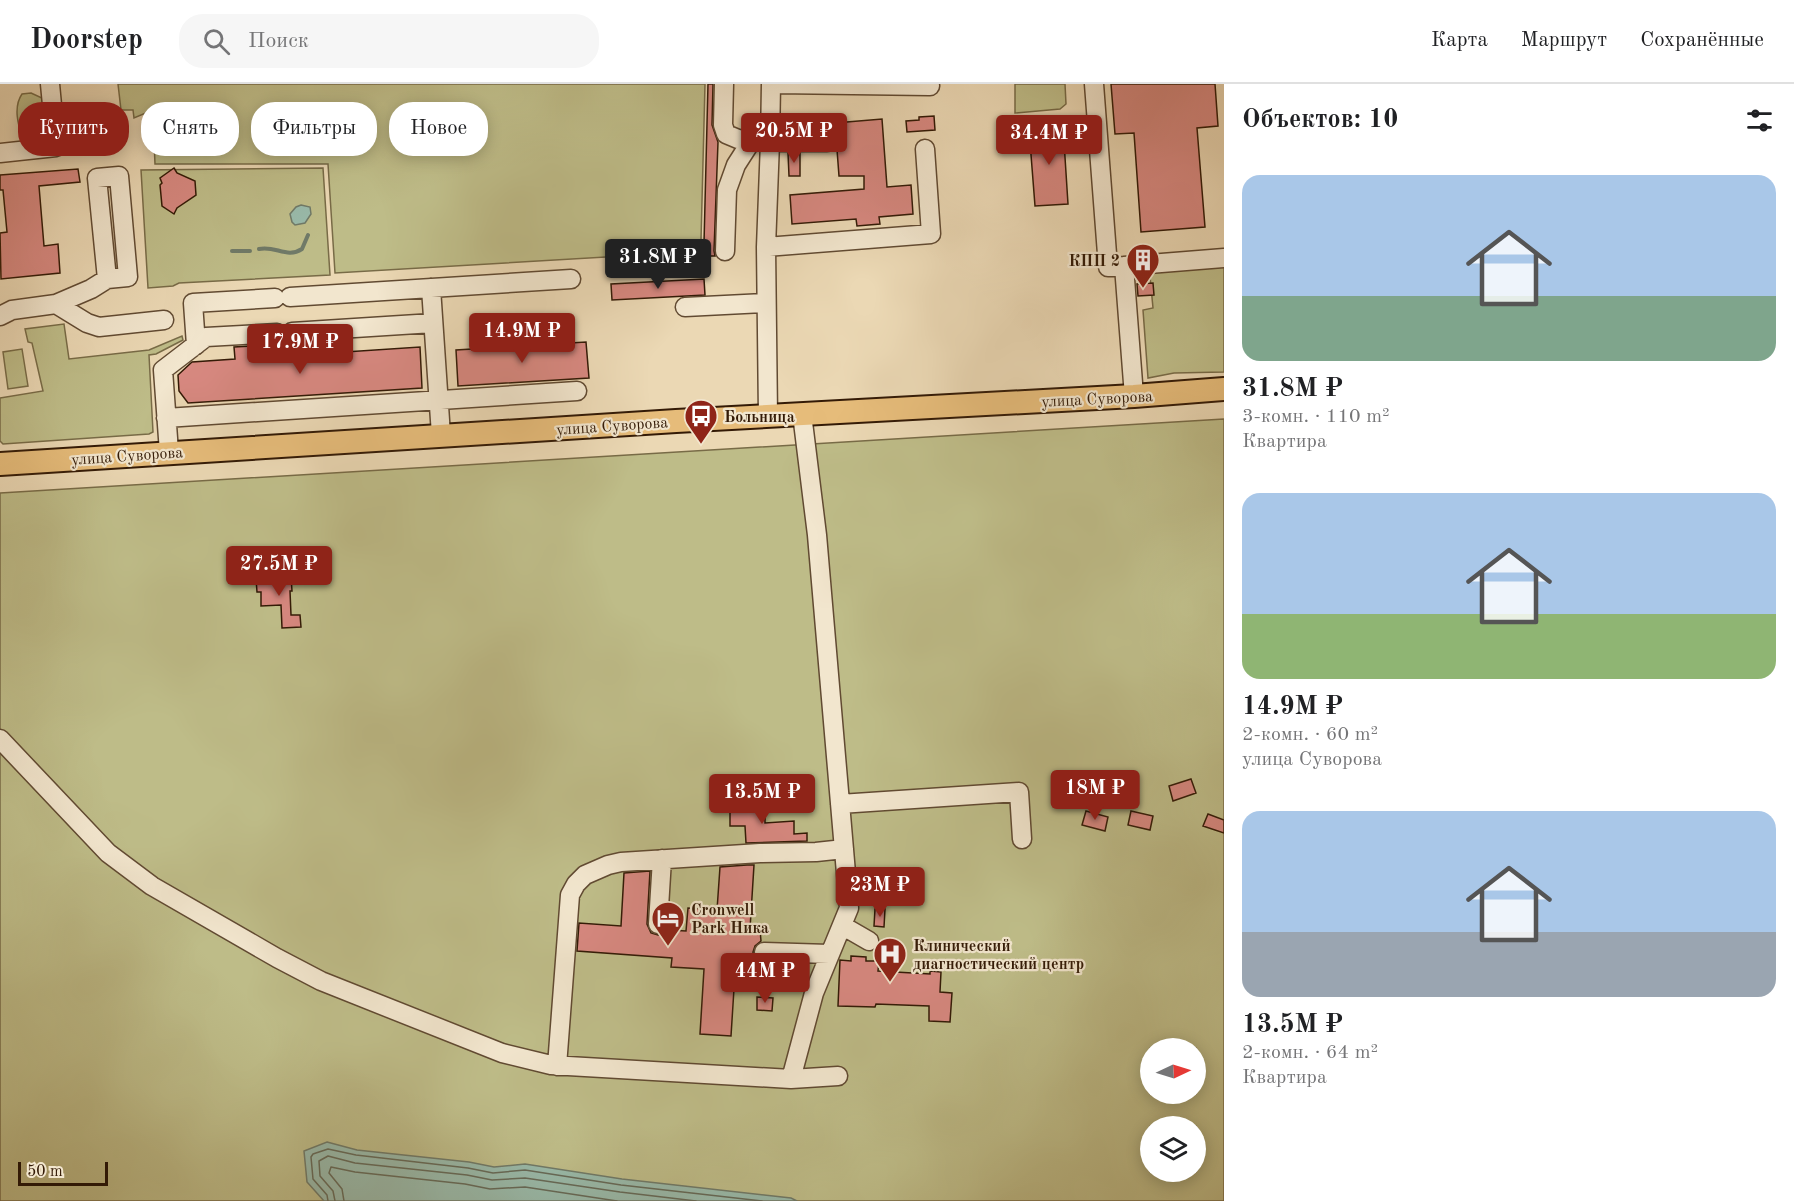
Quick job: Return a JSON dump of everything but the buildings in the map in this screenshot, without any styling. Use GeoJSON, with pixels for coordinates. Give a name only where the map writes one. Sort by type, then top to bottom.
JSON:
{"type":"FeatureCollection","features":[{"type":"Feature","properties":{"kind":"main road","name":"улица Суворова"},"geometry":{"type":"LineString","coordinates":[[0,464],[441,435],[1224,389]]}},
{"type":"Feature","properties":{"kind":"lane"},"geometry":{"type":"LineString","coordinates":[[0,153],[56,147],[50,84]]}},
{"type":"Feature","properties":{"kind":"lane"},"geometry":{"type":"LineString","coordinates":[[724,84],[723,125],[726,134],[738,139],[761,141],[827,142]]}},
{"type":"Feature","properties":{"kind":"lane"},"geometry":{"type":"LineString","coordinates":[[768,416],[766,247],[761,141],[771,84]]}},
{"type":"Feature","properties":{"kind":"lane"},"geometry":{"type":"LineString","coordinates":[[776,84],[930,86]]}},
{"type":"Feature","properties":{"kind":"lane"},"geometry":{"type":"LineString","coordinates":[[1094,84],[1108,267],[1224,258]]}},
{"type":"Feature","properties":{"kind":"lane"},"geometry":{"type":"LineString","coordinates":[[725,251],[727,190],[736,165],[761,141]]}},
{"type":"Feature","properties":{"kind":"lane"},"geometry":{"type":"LineString","coordinates":[[766,247],[932,234],[925,149]]}},
{"type":"Feature","properties":{"kind":"lane"},"geometry":{"type":"LineString","coordinates":[[0,316],[12,310],[56,304],[91,290],[107,279],[128,277],[118,176],[98,178],[107,279]]}},
{"type":"Feature","properties":{"kind":"lane"},"geometry":{"type":"LineString","coordinates":[[1124,266],[1134,396]]}},
{"type":"Feature","properties":{"kind":"lane"},"geometry":{"type":"LineString","coordinates":[[196,345],[193,303],[571,279]]}},
{"type":"Feature","properties":{"kind":"lane"},"geometry":{"type":"LineString","coordinates":[[431,288],[441,435]]}},
{"type":"Feature","properties":{"kind":"lane"},"geometry":{"type":"LineString","coordinates":[[685,308],[766,303]]}},
{"type":"Feature","properties":{"kind":"lane"},"geometry":{"type":"LineString","coordinates":[[56,304],[87,323],[99,327],[164,320]]}},
{"type":"Feature","properties":{"kind":"lane"},"geometry":{"type":"LineString","coordinates":[[168,452],[163,370],[206,337],[433,323]]}},
{"type":"Feature","properties":{"kind":"lane"},"geometry":{"type":"LineString","coordinates":[[166,418],[577,391]]}},
{"type":"Feature","properties":{"kind":"lane"},"geometry":{"type":"LineString","coordinates":[[791,1078],[814,993],[849,908],[817,535],[802,414]]}},
{"type":"Feature","properties":{"kind":"lane"},"geometry":{"type":"LineString","coordinates":[[0,739],[108,853],[152,886],[321,981],[502,1053],[557,1066],[791,1078],[838,1076]]}},
{"type":"Feature","properties":{"kind":"lane"},"geometry":{"type":"LineString","coordinates":[[840,804],[1019,792],[1022,839]]}},
{"type":"Feature","properties":{"kind":"lane"},"geometry":{"type":"LineString","coordinates":[[557,1066],[570,895],[585,875],[608,865],[632,860],[844,849]]}},
{"type":"Feature","properties":{"kind":"lane"},"geometry":{"type":"LineString","coordinates":[[658,924],[662,859]]}},
{"type":"Feature","properties":{"kind":"lane"},"geometry":{"type":"LineString","coordinates":[[843,926],[869,941]]}},
{"type":"Feature","properties":{"kind":"lane"},"geometry":{"type":"LineString","coordinates":[[764,952],[829,954]]}},
{"type":"Feature","properties":{"kind":"shaded area"},"geometry":{"type":"Polygon","coordinates":[[[118,84],[705,84],[701,240],[694,240],[691,252],[335,273],[328,164],[155,164],[155,156],[239,156],[239,102],[141,102],[141,115],[134,118],[133,110],[129,110],[129,102],[120,102],[118,84]]]}},
{"type":"Feature","properties":{"kind":"shaded area"},"geometry":{"type":"Polygon","coordinates":[[[1015,84],[1065,84],[1066,104],[1060,109],[1015,113],[1015,84]]]}},
{"type":"Feature","properties":{"kind":"shaded area"},"geometry":{"type":"Polygon","coordinates":[[[31,93],[42,98],[43,102],[18,102],[22,94],[31,93]]]}},
{"type":"Feature","properties":{"kind":"shaded area"},"geometry":{"type":"Polygon","coordinates":[[[323,168],[330,275],[179,283],[173,286],[148,288],[141,170],[323,168]]]}},
{"type":"Feature","properties":{"kind":"shaded area"},"geometry":{"type":"Polygon","coordinates":[[[1224,261],[1224,372],[1174,373],[1148,378],[1143,310],[1153,308],[1149,266],[1224,261]]]}},
{"type":"Feature","properties":{"kind":"shaded area"},"geometry":{"type":"Polygon","coordinates":[[[64,324],[69,359],[149,350],[182,336],[183,340],[156,354],[149,355],[153,432],[3,444],[0,441],[0,398],[43,391],[32,343],[28,342],[25,329],[64,324]]]}},
{"type":"Feature","properties":{"kind":"shaded area"},"geometry":{"type":"Polygon","coordinates":[[[22,349],[28,386],[8,389],[3,352],[22,349]]]}},
{"type":"Feature","properties":{"kind":"shaded area"},"geometry":{"type":"Polygon","coordinates":[[[1224,419],[1224,1201],[0,1201],[0,493],[1224,419]]]}},
{"type":"Feature","properties":{"kind":"water"},"geometry":{"type":"Polygon","coordinates":[[[301,205],[310,207],[311,214],[305,223],[295,225],[290,214],[301,205]]]}},
{"type":"Feature","properties":{"kind":"water"},"geometry":{"type":"Polygon","coordinates":[[[327,1142],[357,1150],[469,1162],[494,1167],[525,1164],[622,1179],[791,1198],[797,1201],[324,1201],[307,1182],[304,1151],[327,1142]]]}},
{"type":"Feature","properties":{"kind":"waterway"},"geometry":{"type":"LineString","coordinates":[[259,249],[297,252],[302,249],[308,235]]}},
{"type":"Feature","properties":{"kind":"waterway"},"geometry":{"type":"LineString","coordinates":[[232,251],[250,251]]}},
{"type":"Feature","properties":{"kind":"place","name":"КПП 2"},"geometry":{"type":"Point","coordinates":[1143,289]}},
{"type":"Feature","properties":{"kind":"place","name":"Больница"},"geometry":{"type":"Point","coordinates":[701,445]}},
{"type":"Feature","properties":{"kind":"place","name":"Cronwell Park Ника"},"geometry":{"type":"Point","coordinates":[668,947]}},
{"type":"Feature","properties":{"kind":"place","name":"Клинический диагностический центр"},"geometry":{"type":"Point","coordinates":[890,983]}}]}
